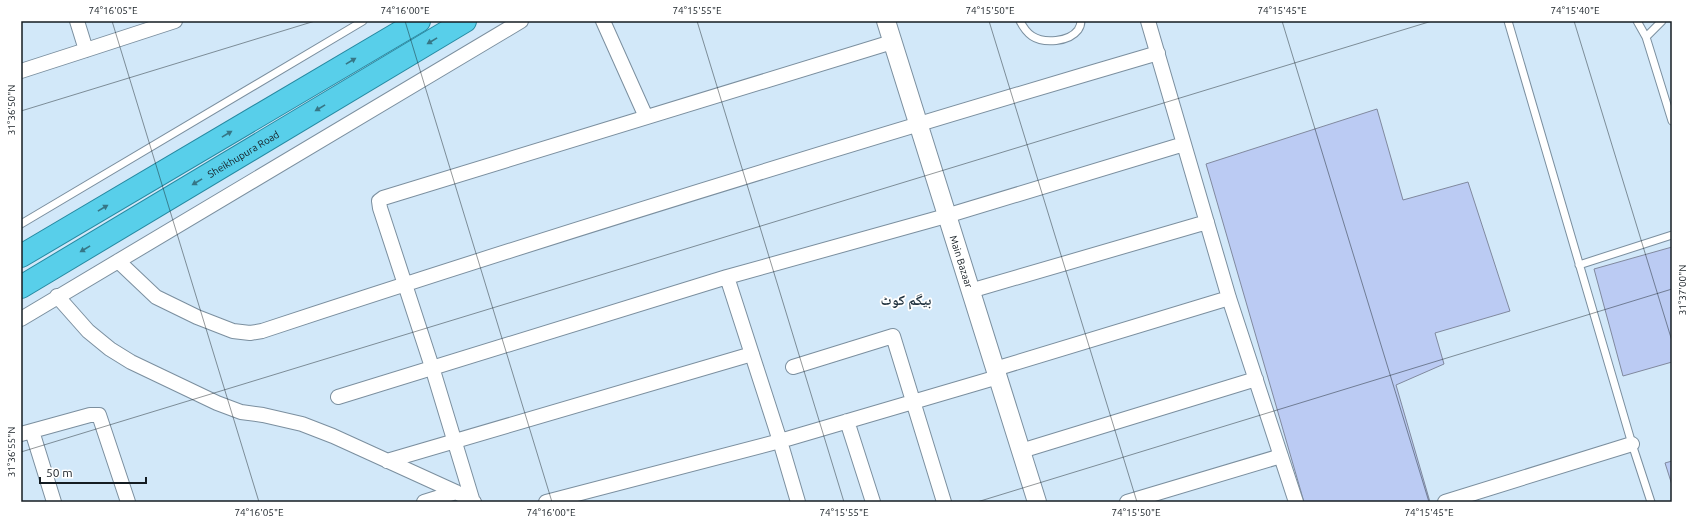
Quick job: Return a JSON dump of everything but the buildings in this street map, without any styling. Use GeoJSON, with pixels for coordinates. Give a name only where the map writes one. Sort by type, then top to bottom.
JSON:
{"type":"FeatureCollection","features":[{"type":"Feature","properties":{"kind":"highway"},"geometry":{"type":"LineString","coordinates":[[21,256],[419,21]]}},
{"type":"Feature","properties":{"kind":"highway","name":"Sheikhupura Road"},"geometry":{"type":"LineString","coordinates":[[21,287],[465,21]]}},
{"type":"Feature","properties":{"kind":"street"},"geometry":{"type":"LineString","coordinates":[[77,21],[86,50]]}},
{"type":"Feature","properties":{"kind":"street"},"geometry":{"type":"LineString","coordinates":[[21,71],[175,21]]}},
{"type":"Feature","properties":{"kind":"street"},"geometry":{"type":"LineString","coordinates":[[21,319],[57,296],[521,21]]}},
{"type":"Feature","properties":{"kind":"street"},"geometry":{"type":"LineString","coordinates":[[603,21],[646,117]]}},
{"type":"Feature","properties":{"kind":"street","name":"Main Bazaar"},"geometry":{"type":"LineString","coordinates":[[886,21],[1037,502]]}},
{"type":"Feature","properties":{"kind":"street"},"geometry":{"type":"LineString","coordinates":[[1148,21],[1229,298],[1296,502]]}},
{"type":"Feature","properties":{"kind":"street"},"geometry":{"type":"LineString","coordinates":[[473,502],[379,201],[383,198],[892,42]]}},
{"type":"Feature","properties":{"kind":"street"},"geometry":{"type":"LineString","coordinates":[[118,261],[156,297],[197,317],[233,331],[250,333],[262,331],[405,284],[917,123],[1158,53]]}},
{"type":"Feature","properties":{"kind":"street"},"geometry":{"type":"LineString","coordinates":[[338,397],[727,278],[946,216],[1184,144]]}},
{"type":"Feature","properties":{"kind":"street"},"geometry":{"type":"LineString","coordinates":[[970,291],[1207,222]]}},
{"type":"Feature","properties":{"kind":"street"},"geometry":{"type":"LineString","coordinates":[[727,278],[780,441],[798,502]]}},
{"type":"Feature","properties":{"kind":"street"},"geometry":{"type":"LineString","coordinates":[[57,296],[88,331],[110,349],[131,362],[217,403],[241,412],[263,415],[302,424],[334,436],[456,492],[473,502]]}},
{"type":"Feature","properties":{"kind":"street"},"geometry":{"type":"LineString","coordinates":[[546,502],[848,422],[1229,298]]}},
{"type":"Feature","properties":{"kind":"street"},"geometry":{"type":"LineString","coordinates":[[793,367],[893,336],[944,502]]}},
{"type":"Feature","properties":{"kind":"street"},"geometry":{"type":"LineString","coordinates":[[387,460],[752,354]]}},
{"type":"Feature","properties":{"kind":"street"},"geometry":{"type":"LineString","coordinates":[[1021,451],[1256,379]]}},
{"type":"Feature","properties":{"kind":"street"},"geometry":{"type":"LineString","coordinates":[[54,502],[26,432],[90,415],[99,415],[128,502]]}},
{"type":"Feature","properties":{"kind":"street"},"geometry":{"type":"LineString","coordinates":[[848,422],[873,502]]}},
{"type":"Feature","properties":{"kind":"street"},"geometry":{"type":"LineString","coordinates":[[1445,502],[1632,444]]}},
{"type":"Feature","properties":{"kind":"street"},"geometry":{"type":"LineString","coordinates":[[1127,502],[1281,456]]}},
{"type":"Feature","properties":{"kind":"street"},"geometry":{"type":"LineString","coordinates":[[424,502],[456,492]]}},
{"type":"Feature","properties":{"kind":"lane"},"geometry":{"type":"LineString","coordinates":[[21,224],[363,21]]}},
{"type":"Feature","properties":{"kind":"lane"},"geometry":{"type":"LineString","coordinates":[[1020,21],[1025,30],[1032,36],[1046,40],[1060,40],[1073,35],[1079,29],[1081,21]]}},
{"type":"Feature","properties":{"kind":"lane"},"geometry":{"type":"LineString","coordinates":[[1508,21],[1632,444],[1651,502]]}},
{"type":"Feature","properties":{"kind":"lane"},"geometry":{"type":"LineString","coordinates":[[1637,21],[1646,37],[1672,121]]}},
{"type":"Feature","properties":{"kind":"lane"},"geometry":{"type":"LineString","coordinates":[[1646,37],[1662,21]]}},
{"type":"Feature","properties":{"kind":"lane"},"geometry":{"type":"LineString","coordinates":[[1579,265],[1672,235]]}},
{"type":"Feature","properties":{"kind":"district","name":"بیگم کوٹ"},"geometry":{"type":"Point","coordinates":[906,300]}}]}
